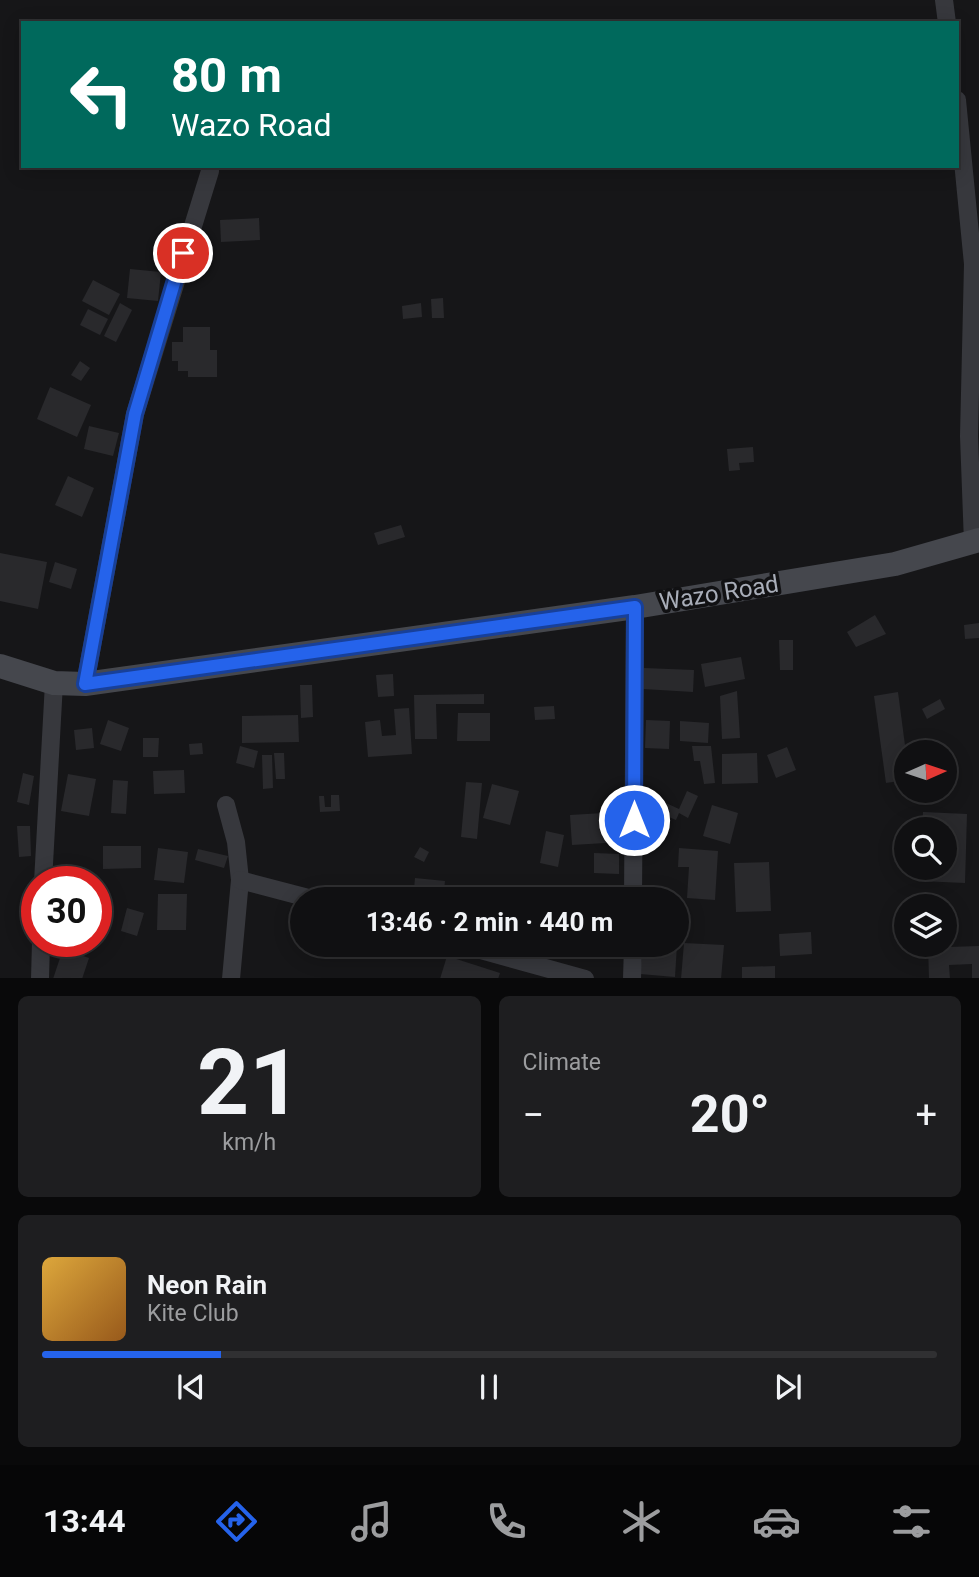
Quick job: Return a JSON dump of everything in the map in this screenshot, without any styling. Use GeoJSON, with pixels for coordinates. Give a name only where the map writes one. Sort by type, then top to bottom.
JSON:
{"type":"FeatureCollection","features":[{"type":"Feature","properties":{"kind":"main road","name":"Wazo Road"},"geometry":{"type":"LineString","coordinates":[[0,666],[54,682],[85,684],[635,607],[895,564],[976,542]]}},
{"type":"Feature","properties":{"kind":"street"},"geometry":{"type":"LineString","coordinates":[[944,0],[947,21]]}},
{"type":"Feature","properties":{"kind":"street"},"geometry":{"type":"LineString","coordinates":[[959,107],[972,156],[973,264],[969,436],[976,542]]}},
{"type":"Feature","properties":{"kind":"street"},"geometry":{"type":"LineString","coordinates":[[85,684],[135,414],[211,170]]}},
{"type":"Feature","properties":{"kind":"street"},"geometry":{"type":"LineString","coordinates":[[633,887],[635,607]]}},
{"type":"Feature","properties":{"kind":"street"},"geometry":{"type":"LineString","coordinates":[[44,866],[54,682]]}},
{"type":"Feature","properties":{"kind":"street"},"geometry":{"type":"LineString","coordinates":[[226,804],[236,842],[240,880],[231,978]]}},
{"type":"Feature","properties":{"kind":"street"},"geometry":{"type":"LineString","coordinates":[[240,880],[290,893]]}},
{"type":"Feature","properties":{"kind":"street"},"geometry":{"type":"LineString","coordinates":[[40,978],[41,957]]}},
{"type":"Feature","properties":{"kind":"street"},"geometry":{"type":"LineString","coordinates":[[507,957],[585,978]]}},
{"type":"Feature","properties":{"kind":"street"},"geometry":{"type":"LineString","coordinates":[[632,978],[633,957]]}},
{"type":"Feature","properties":{"kind":"building"},"geometry":{"type":"Polygon","coordinates":[[[259,218],[260,240],[221,242],[220,220],[259,218]]]}},
{"type":"Feature","properties":{"kind":"building"},"geometry":{"type":"Polygon","coordinates":[[[130,269],[161,272],[158,301],[127,298],[130,269]]]}},
{"type":"Feature","properties":{"kind":"building"},"geometry":{"type":"Polygon","coordinates":[[[93,280],[120,294],[109,315],[82,301],[93,280]]]}},
{"type":"Feature","properties":{"kind":"building"},"geometry":{"type":"Polygon","coordinates":[[[443,298],[444,318],[432,318],[431,299],[443,298]]]}},
{"type":"Feature","properties":{"kind":"building"},"geometry":{"type":"Polygon","coordinates":[[[120,303],[132,310],[116,342],[104,336],[120,303]]]}},
{"type":"Feature","properties":{"kind":"building"},"geometry":{"type":"Polygon","coordinates":[[[421,303],[422,317],[403,319],[402,306],[421,303]]]}},
{"type":"Feature","properties":{"kind":"building"},"geometry":{"type":"Polygon","coordinates":[[[88,309],[108,319],[100,335],[80,325],[88,309]]]}},
{"type":"Feature","properties":{"kind":"building"},"geometry":{"type":"Polygon","coordinates":[[[183,327],[210,327],[210,350],[217,350],[217,377],[188,377],[188,371],[178,371],[178,361],[172,361],[172,342],[183,342],[183,327]]]}},
{"type":"Feature","properties":{"kind":"building"},"geometry":{"type":"Polygon","coordinates":[[[80,361],[90,368],[81,381],[71,375],[80,361]]]}},
{"type":"Feature","properties":{"kind":"building"},"geometry":{"type":"Polygon","coordinates":[[[50,387],[91,405],[77,437],[37,419],[50,387]]]}},
{"type":"Feature","properties":{"kind":"building"},"geometry":{"type":"Polygon","coordinates":[[[89,426],[119,433],[113,456],[84,449],[89,426]]]}},
{"type":"Feature","properties":{"kind":"building"},"geometry":{"type":"Polygon","coordinates":[[[753,447],[754,462],[739,463],[740,470],[729,471],[727,449],[753,447]]]}},
{"type":"Feature","properties":{"kind":"building"},"geometry":{"type":"Polygon","coordinates":[[[68,476],[94,488],[82,517],[55,505],[68,476]]]}},
{"type":"Feature","properties":{"kind":"building"},"geometry":{"type":"Polygon","coordinates":[[[401,525],[405,537],[378,545],[374,533],[401,525]]]}},
{"type":"Feature","properties":{"kind":"building"},"geometry":{"type":"Polygon","coordinates":[[[0,553],[47,562],[38,609],[0,601],[0,553]]]}},
{"type":"Feature","properties":{"kind":"building"},"geometry":{"type":"Polygon","coordinates":[[[55,562],[77,569],[71,589],[49,582],[55,562]]]}},
{"type":"Feature","properties":{"kind":"building"},"geometry":{"type":"Polygon","coordinates":[[[875,615],[886,634],[856,647],[847,632],[875,615]]]}},
{"type":"Feature","properties":{"kind":"building"},"geometry":{"type":"Polygon","coordinates":[[[979,623],[979,638],[965,639],[964,625],[979,623]]]}},
{"type":"Feature","properties":{"kind":"building"},"geometry":{"type":"Polygon","coordinates":[[[779,640],[793,640],[793,670],[780,670],[779,640]]]}},
{"type":"Feature","properties":{"kind":"building"},"geometry":{"type":"Polygon","coordinates":[[[741,657],[745,679],[705,687],[701,664],[741,657]]]}},
{"type":"Feature","properties":{"kind":"building"},"geometry":{"type":"Polygon","coordinates":[[[644,668],[694,670],[693,692],[643,689],[644,668]]]}},
{"type":"Feature","properties":{"kind":"building"},"geometry":{"type":"Polygon","coordinates":[[[393,674],[394,696],[378,697],[376,675],[393,674]]]}},
{"type":"Feature","properties":{"kind":"building"},"geometry":{"type":"Polygon","coordinates":[[[300,685],[312,685],[313,717],[301,718],[300,685]]]}},
{"type":"Feature","properties":{"kind":"building"},"geometry":{"type":"Polygon","coordinates":[[[737,691],[740,738],[722,739],[720,696],[737,691]]]}},
{"type":"Feature","properties":{"kind":"building"},"geometry":{"type":"Polygon","coordinates":[[[898,692],[904,740],[894,740],[894,782],[886,783],[874,696],[898,692]]]}},
{"type":"Feature","properties":{"kind":"building"},"geometry":{"type":"Polygon","coordinates":[[[484,694],[484,704],[436,704],[437,739],[415,739],[414,695],[484,694]]]}},
{"type":"Feature","properties":{"kind":"building"},"geometry":{"type":"Polygon","coordinates":[[[940,699],[945,709],[927,719],[922,709],[940,699]]]}},
{"type":"Feature","properties":{"kind":"building"},"geometry":{"type":"Polygon","coordinates":[[[554,706],[555,719],[535,720],[534,707],[554,706]]]}},
{"type":"Feature","properties":{"kind":"building"},"geometry":{"type":"Polygon","coordinates":[[[409,708],[412,754],[368,757],[365,722],[380,720],[382,736],[396,735],[394,709],[409,708]]]}},
{"type":"Feature","properties":{"kind":"building"},"geometry":{"type":"Polygon","coordinates":[[[458,713],[490,713],[490,741],[457,741],[458,713]]]}},
{"type":"Feature","properties":{"kind":"building"},"geometry":{"type":"Polygon","coordinates":[[[298,715],[299,742],[242,743],[242,716],[298,715]]]}},
{"type":"Feature","properties":{"kind":"building"},"geometry":{"type":"Polygon","coordinates":[[[108,720],[129,728],[121,751],[100,744],[108,720]]]}},
{"type":"Feature","properties":{"kind":"building"},"geometry":{"type":"Polygon","coordinates":[[[646,720],[670,721],[669,749],[645,748],[646,720]]]}},
{"type":"Feature","properties":{"kind":"building"},"geometry":{"type":"Polygon","coordinates":[[[680,721],[709,723],[708,743],[680,741],[680,721]]]}},
{"type":"Feature","properties":{"kind":"building"},"geometry":{"type":"Polygon","coordinates":[[[92,728],[94,748],[76,750],[74,730],[92,728]]]}},
{"type":"Feature","properties":{"kind":"building"},"geometry":{"type":"Polygon","coordinates":[[[143,738],[159,738],[158,757],[143,757],[143,738]]]}},
{"type":"Feature","properties":{"kind":"building"},"geometry":{"type":"Polygon","coordinates":[[[202,743],[203,754],[190,755],[189,744],[202,743]]]}},
{"type":"Feature","properties":{"kind":"building"},"geometry":{"type":"Polygon","coordinates":[[[240,746],[258,751],[254,768],[236,763],[240,746]]]}},
{"type":"Feature","properties":{"kind":"building"},"geometry":{"type":"Polygon","coordinates":[[[692,746],[711,746],[715,783],[704,784],[700,761],[694,761],[692,746]]]}},
{"type":"Feature","properties":{"kind":"building"},"geometry":{"type":"Polygon","coordinates":[[[787,747],[796,770],[776,778],[767,755],[787,747]]]}},
{"type":"Feature","properties":{"kind":"building"},"geometry":{"type":"Polygon","coordinates":[[[274,753],[284,753],[285,779],[276,779],[274,753]]]}},
{"type":"Feature","properties":{"kind":"building"},"geometry":{"type":"Polygon","coordinates":[[[757,753],[758,783],[722,784],[722,754],[757,753]]]}},
{"type":"Feature","properties":{"kind":"building"},"geometry":{"type":"Polygon","coordinates":[[[262,755],[272,755],[273,788],[263,789],[262,755]]]}},
{"type":"Feature","properties":{"kind":"building"},"geometry":{"type":"Polygon","coordinates":[[[184,770],[185,793],[154,794],[153,771],[184,770]]]}},
{"type":"Feature","properties":{"kind":"building"},"geometry":{"type":"Polygon","coordinates":[[[23,773],[34,776],[29,805],[17,802],[23,773]]]}},
{"type":"Feature","properties":{"kind":"building"},"geometry":{"type":"Polygon","coordinates":[[[68,774],[96,779],[89,816],[61,811],[68,774]]]}},
{"type":"Feature","properties":{"kind":"building"},"geometry":{"type":"Polygon","coordinates":[[[113,780],[128,781],[126,814],[111,813],[113,780]]]}},
{"type":"Feature","properties":{"kind":"building"},"geometry":{"type":"Polygon","coordinates":[[[466,782],[482,783],[477,839],[461,837],[466,782]]]}},
{"type":"Feature","properties":{"kind":"building"},"geometry":{"type":"Polygon","coordinates":[[[492,784],[519,791],[510,825],[483,818],[492,784]]]}},
{"type":"Feature","properties":{"kind":"building"},"geometry":{"type":"Polygon","coordinates":[[[687,791],[698,796],[688,818],[679,813],[676,820],[650,809],[655,798],[679,809],[687,791]]]}},
{"type":"Feature","properties":{"kind":"building"},"geometry":{"type":"Polygon","coordinates":[[[331,795],[339,795],[340,811],[320,812],[319,796],[324,796],[325,807],[331,807],[331,795]]]}},
{"type":"Feature","properties":{"kind":"building"},"geometry":{"type":"Polygon","coordinates":[[[712,805],[738,813],[730,844],[703,836],[712,805]]]}},
{"type":"Feature","properties":{"kind":"building"},"geometry":{"type":"Polygon","coordinates":[[[620,812],[622,842],[572,845],[570,815],[620,812]]]}},
{"type":"Feature","properties":{"kind":"building"},"geometry":{"type":"Polygon","coordinates":[[[923,812],[967,814],[965,883],[920,881],[957,880],[957,817],[923,817],[923,812]]]}},
{"type":"Feature","properties":{"kind":"building"},"geometry":{"type":"Polygon","coordinates":[[[17,826],[30,826],[31,856],[19,857],[17,826]]]}},
{"type":"Feature","properties":{"kind":"building"},"geometry":{"type":"Polygon","coordinates":[[[546,831],[564,835],[558,867],[540,863],[546,831]]]}},
{"type":"Feature","properties":{"kind":"building"},"geometry":{"type":"Polygon","coordinates":[[[103,846],[141,846],[141,868],[112,869],[112,866],[103,866],[103,846]]]}},
{"type":"Feature","properties":{"kind":"building"},"geometry":{"type":"Polygon","coordinates":[[[420,847],[429,852],[424,862],[414,857],[420,847]]]}},
{"type":"Feature","properties":{"kind":"building"},"geometry":{"type":"Polygon","coordinates":[[[158,848],[188,852],[184,883],[154,880],[158,848]]]}},
{"type":"Feature","properties":{"kind":"building"},"geometry":{"type":"Polygon","coordinates":[[[679,848],[718,851],[715,900],[689,898],[689,867],[678,867],[679,848]]]}},
{"type":"Feature","properties":{"kind":"building"},"geometry":{"type":"Polygon","coordinates":[[[198,849],[228,856],[224,868],[195,860],[198,849]]]}},
{"type":"Feature","properties":{"kind":"building"},"geometry":{"type":"Polygon","coordinates":[[[594,853],[619,854],[619,874],[594,873],[594,853]]]}},
{"type":"Feature","properties":{"kind":"building"},"geometry":{"type":"Polygon","coordinates":[[[769,862],[771,911],[736,912],[734,863],[769,862]]]}},
{"type":"Feature","properties":{"kind":"building"},"geometry":{"type":"Polygon","coordinates":[[[415,878],[445,881],[444,887],[414,887],[415,878]]]}},
{"type":"Feature","properties":{"kind":"building"},"geometry":{"type":"Polygon","coordinates":[[[158,894],[187,894],[186,930],[157,930],[158,894]]]}},
{"type":"Feature","properties":{"kind":"building"},"geometry":{"type":"Polygon","coordinates":[[[127,908],[144,913],[137,936],[121,931],[127,908]]]}},
{"type":"Feature","properties":{"kind":"building"},"geometry":{"type":"Polygon","coordinates":[[[811,932],[812,954],[780,956],[779,934],[811,932]]]}},
{"type":"Feature","properties":{"kind":"building"},"geometry":{"type":"Polygon","coordinates":[[[689,943],[724,945],[721,978],[681,978],[683,957],[689,957],[689,943]]]}},
{"type":"Feature","properties":{"kind":"building"},"geometry":{"type":"Polygon","coordinates":[[[979,946],[979,978],[972,978],[972,964],[949,965],[950,978],[929,978],[928,957],[957,957],[957,947],[979,946]]]}},
{"type":"Feature","properties":{"kind":"building"},"geometry":{"type":"Polygon","coordinates":[[[60,957],[89,958],[82,978],[53,978],[60,957]]]}},
{"type":"Feature","properties":{"kind":"building"},"geometry":{"type":"Polygon","coordinates":[[[447,957],[450,957],[500,973],[498,978],[440,978],[447,957]]]}},
{"type":"Feature","properties":{"kind":"building"},"geometry":{"type":"Polygon","coordinates":[[[642,957],[676,957],[675,977],[640,974],[642,957]]]}},
{"type":"Feature","properties":{"kind":"building"},"geometry":{"type":"Polygon","coordinates":[[[775,966],[775,978],[742,978],[742,967],[775,966]]]}},
{"type":"Feature","properties":{"kind":"route"},"geometry":{"type":"LineString","coordinates":[[183,253],[135,414],[85,684],[635,607],[634,820]]}}]}
